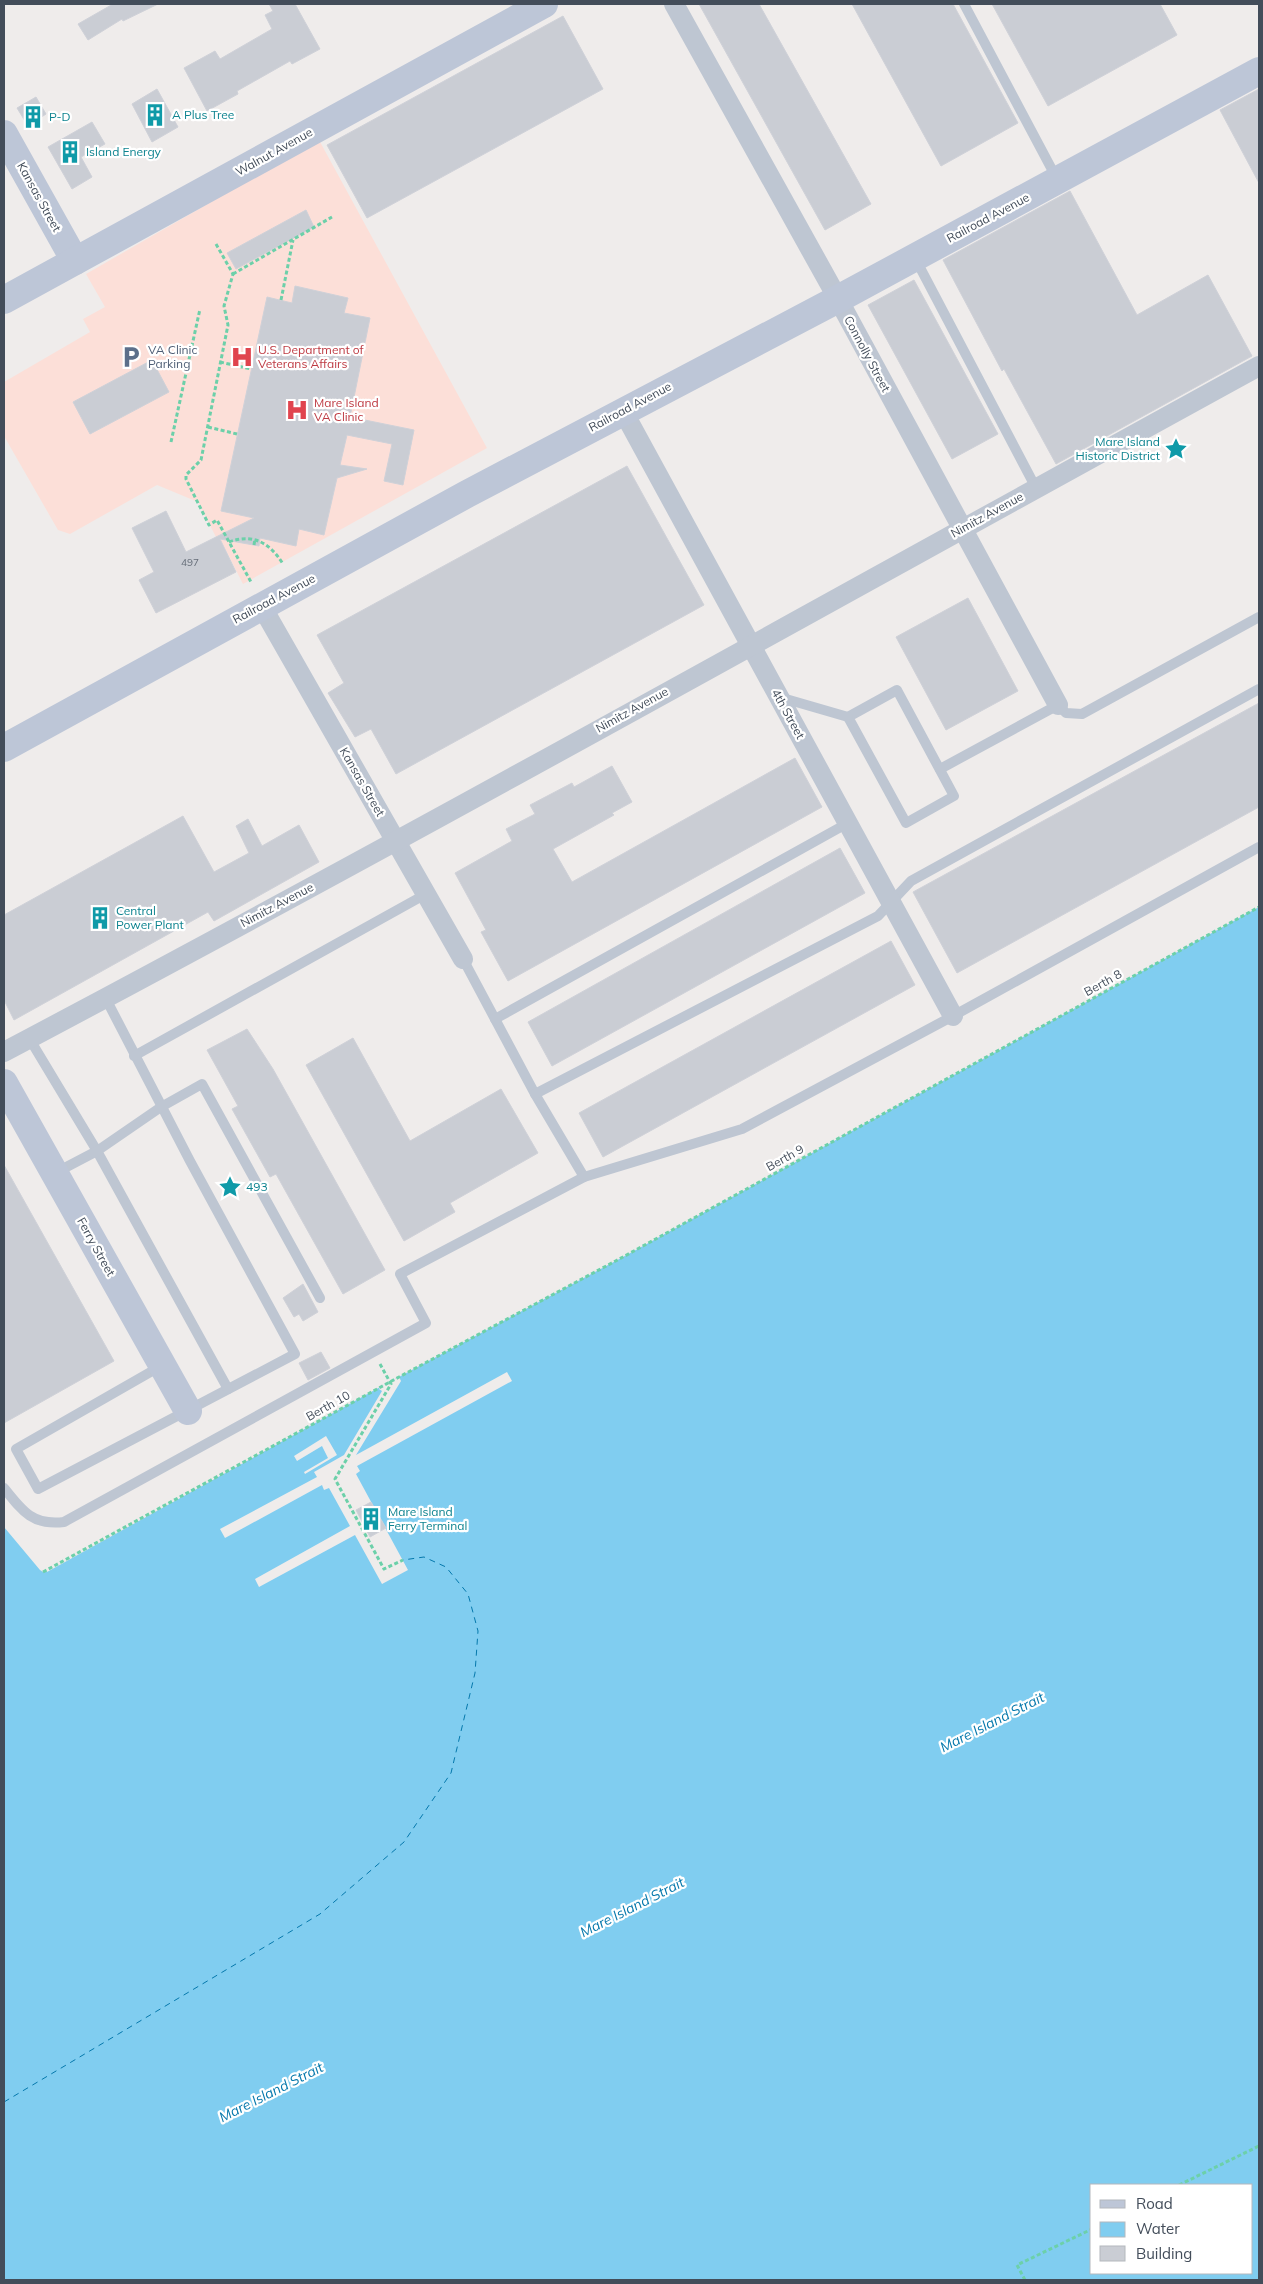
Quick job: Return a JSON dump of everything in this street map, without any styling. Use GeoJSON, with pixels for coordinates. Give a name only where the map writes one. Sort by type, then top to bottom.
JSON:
{"type":"FeatureCollection","features":[{"type":"Feature","properties":{"kind":"street","name":"Walnut Avenue"},"geometry":{"type":"LineString","coordinates":[[4,300],[544,4]]}},
{"type":"Feature","properties":{"kind":"street","name":"Connolly Street"},"geometry":{"type":"LineString","coordinates":[[674,4],[838,299],[1058,705]]}},
{"type":"Feature","properties":{"kind":"street","name":"Railroad Avenue"},"geometry":{"type":"LineString","coordinates":[[4,748],[256,594],[623,411],[838,299],[1259,71]]}},
{"type":"Feature","properties":{"kind":"street","name":"Kansas Street"},"geometry":{"type":"LineString","coordinates":[[4,134],[75,261]]}},
{"type":"Feature","properties":{"kind":"street","name":"Nimitz Avenue"},"geometry":{"type":"LineString","coordinates":[[4,1052],[396,842],[750,644],[1259,366]]}},
{"type":"Feature","properties":{"kind":"street","name":"4th Street"},"geometry":{"type":"LineString","coordinates":[[623,411],[954,1016]]}},
{"type":"Feature","properties":{"kind":"street","name":"Kansas Street"},"geometry":{"type":"LineString","coordinates":[[256,594],[463,959]]}},
{"type":"Feature","properties":{"kind":"street","name":"Ferry Street"},"geometry":{"type":"LineString","coordinates":[[4,1083],[188,1411]]}},
{"type":"Feature","properties":{"kind":"lane"},"geometry":{"type":"LineString","coordinates":[[964,4],[1058,181]]}},
{"type":"Feature","properties":{"kind":"lane"},"geometry":{"type":"LineString","coordinates":[[914,257],[1036,488]]}},
{"type":"Feature","properties":{"kind":"lane"},"geometry":{"type":"LineString","coordinates":[[940,769],[1058,705],[1066,713],[1082,714],[1259,617]]}},
{"type":"Feature","properties":{"kind":"lane"},"geometry":{"type":"LineString","coordinates":[[779,697],[848,716],[897,690],[954,796],[906,822],[848,716]]}},
{"type":"Feature","properties":{"kind":"lane"},"geometry":{"type":"LineString","coordinates":[[535,1094],[878,916],[911,881],[1259,690]]}},
{"type":"Feature","properties":{"kind":"lane"},"geometry":{"type":"LineString","coordinates":[[494,1019],[848,823]]}},
{"type":"Feature","properties":{"kind":"lane"},"geometry":{"type":"LineString","coordinates":[[4,1488],[25,1513],[38,1521],[64,1522],[426,1323],[400,1274],[584,1177],[742,1129],[954,1016],[1259,847]]}},
{"type":"Feature","properties":{"kind":"lane"},"geometry":{"type":"LineString","coordinates":[[134,1056],[426,894]]}},
{"type":"Feature","properties":{"kind":"lane"},"geometry":{"type":"LineString","coordinates":[[463,959],[535,1094],[584,1177]]}},
{"type":"Feature","properties":{"kind":"lane"},"geometry":{"type":"LineString","coordinates":[[105,997],[161,1107],[295,1354],[38,1489],[16,1449],[163,1365]]}},
{"type":"Feature","properties":{"kind":"lane"},"geometry":{"type":"LineString","coordinates":[[29,1038],[96,1151],[228,1389]]}},
{"type":"Feature","properties":{"kind":"lane"},"geometry":{"type":"LineString","coordinates":[[55,1173],[96,1151],[161,1107],[202,1084],[320,1298]]}},
{"type":"Feature","properties":{"kind":"path"},"geometry":{"type":"LineString","coordinates":[[256,594],[217,520],[210,525],[186,479],[186,475],[201,460],[228,325],[224,306],[233,274],[332,218]]}},
{"type":"Feature","properties":{"kind":"path"},"geometry":{"type":"LineString","coordinates":[[281,300],[293,240]]}},
{"type":"Feature","properties":{"kind":"path"},"geometry":{"type":"LineString","coordinates":[[216,244],[233,274]]}},
{"type":"Feature","properties":{"kind":"path"},"geometry":{"type":"LineString","coordinates":[[171,442],[200,309]]}},
{"type":"Feature","properties":{"kind":"path"},"geometry":{"type":"LineString","coordinates":[[220,362],[251,369]]}},
{"type":"Feature","properties":{"kind":"path"},"geometry":{"type":"LineString","coordinates":[[208,427],[237,434]]}},
{"type":"Feature","properties":{"kind":"path"},"geometry":{"type":"LineString","coordinates":[[229,542],[247,538],[261,541],[270,547],[283,564]]}},
{"type":"Feature","properties":{"kind":"path"},"geometry":{"type":"LineString","coordinates":[[254,545],[255,539]]}},
{"type":"Feature","properties":{"kind":"path","name":"Berth 8"},"geometry":{"type":"LineString","coordinates":[[955,1074],[1259,907]]}},
{"type":"Feature","properties":{"kind":"path","name":"Berth 9"},"geometry":{"type":"LineString","coordinates":[[623,1257],[955,1074]]}},
{"type":"Feature","properties":{"kind":"path","name":"Berth 10"},"geometry":{"type":"LineString","coordinates":[[44,1572],[390,1382],[623,1257]]}},
{"type":"Feature","properties":{"kind":"path"},"geometry":{"type":"LineString","coordinates":[[386,1376],[391,1384],[335,1479],[384,1570],[403,1560]]}},
{"type":"Feature","properties":{"kind":"path"},"geometry":{"type":"LineString","coordinates":[[1181,2184],[1259,2146]]}},
{"type":"Feature","properties":{"kind":"path"},"geometry":{"type":"LineString","coordinates":[[1025,2280],[1017,2265],[1090,2229]]}},
{"type":"Feature","properties":{"kind":"shaded area","name":"U.S. Department of Veterans Affairs"},"geometry":{"type":"Polygon","coordinates":[[[319,140],[487,448],[243,584],[219,537],[216,537],[198,502],[157,485],[70,534],[58,530],[4,436],[4,382],[90,332],[83,319],[105,307],[86,274],[319,140]]]}},
{"type":"Feature","properties":{"kind":"water","name":"Mare Island Strait"},"geometry":{"type":"Polygon","coordinates":[[[1259,907],[1259,2280],[4,2280],[4,1527],[40,1570],[47,1572],[380,1387],[623,1257],[1259,907]]]}},
{"type":"Feature","properties":{"kind":"pier","name":"Mare Island Ferry Terminal"},"geometry":{"type":"Polygon","coordinates":[[[507,1372],[512,1381],[357,1466],[360,1471],[356,1474],[408,1570],[382,1584],[355,1535],[259,1587],[255,1579],[350,1526],[329,1488],[324,1490],[322,1485],[225,1538],[220,1529],[317,1477],[314,1472],[344,1455],[382,1391],[379,1389],[380,1387],[399,1377],[401,1381],[356,1455],[507,1372]]]}},
{"type":"Feature","properties":{"kind":"pier"},"geometry":{"type":"Polygon","coordinates":[[[326,1436],[337,1455],[305,1474],[304,1472],[328,1458],[322,1446],[297,1461],[294,1456],[326,1436]]]}},
{"type":"Feature","properties":{"kind":"building"},"geometry":{"type":"Polygon","coordinates":[[[113,4],[158,4],[123,21],[122,19],[88,40],[78,24],[113,4]]]}},
{"type":"Feature","properties":{"kind":"building"},"geometry":{"type":"Polygon","coordinates":[[[269,4],[295,4],[320,49],[292,64],[290,61],[237,91],[238,94],[207,111],[184,68],[215,51],[220,59],[272,29],[265,15],[273,11],[269,4]]]}},
{"type":"Feature","properties":{"kind":"building"},"geometry":{"type":"Polygon","coordinates":[[[699,4],[759,4],[871,204],[825,230],[699,4]]]}},
{"type":"Feature","properties":{"kind":"building"},"geometry":{"type":"Polygon","coordinates":[[[852,4],[953,4],[1018,123],[941,166],[852,4]]]}},
{"type":"Feature","properties":{"kind":"building"},"geometry":{"type":"Polygon","coordinates":[[[992,4],[1160,4],[1177,35],[1048,106],[992,4]]]}},
{"type":"Feature","properties":{"kind":"building"},"geometry":{"type":"Polygon","coordinates":[[[563,16],[603,89],[367,218],[327,145],[563,16]]]}},
{"type":"Feature","properties":{"kind":"building","name":"A Plus Tree"},"geometry":{"type":"Polygon","coordinates":[[[157,89],[178,127],[152,142],[132,104],[157,89]]]}},
{"type":"Feature","properties":{"kind":"building"},"geometry":{"type":"Polygon","coordinates":[[[1259,89],[1259,183],[1220,110],[1259,89]]]}},
{"type":"Feature","properties":{"kind":"building","name":"P-D"},"geometry":{"type":"Polygon","coordinates":[[[36,97],[46,114],[28,126],[17,108],[36,97]]]}},
{"type":"Feature","properties":{"kind":"building","name":"Island Energy"},"geometry":{"type":"Polygon","coordinates":[[[92,122],[105,144],[81,157],[92,177],[72,189],[48,147],[92,122]]]}},
{"type":"Feature","properties":{"kind":"building"},"geometry":{"type":"Polygon","coordinates":[[[1070,191],[1137,315],[1208,275],[1252,356],[1056,464],[1004,369],[1002,371],[943,260],[1070,191]]]}},
{"type":"Feature","properties":{"kind":"building"},"geometry":{"type":"Polygon","coordinates":[[[306,210],[314,227],[236,269],[227,253],[306,210]]]}},
{"type":"Feature","properties":{"kind":"building"},"geometry":{"type":"Polygon","coordinates":[[[914,280],[998,434],[952,459],[868,305],[914,280]]]}},
{"type":"Feature","properties":{"kind":"building","name":"Mare Island VA Clinic"},"geometry":{"type":"Polygon","coordinates":[[[295,286],[348,298],[344,313],[370,318],[350,417],[414,430],[403,485],[384,481],[392,444],[347,435],[340,465],[367,469],[337,478],[324,535],[299,529],[296,546],[260,538],[259,546],[220,539],[236,572],[156,613],[139,580],[154,572],[132,528],[166,511],[186,552],[254,518],[221,511],[267,297],[292,303],[295,286]]]}},
{"type":"Feature","properties":{"kind":"building"},"geometry":{"type":"Polygon","coordinates":[[[152,360],[169,392],[90,434],[73,402],[152,360]]]}},
{"type":"Feature","properties":{"kind":"building"},"geometry":{"type":"Polygon","coordinates":[[[627,466],[704,605],[396,774],[371,729],[355,737],[328,693],[344,683],[317,635],[627,466]]]}},
{"type":"Feature","properties":{"kind":"building"},"geometry":{"type":"Polygon","coordinates":[[[968,598],[1018,691],[946,730],[896,637],[968,598]]]}},
{"type":"Feature","properties":{"kind":"building"},"geometry":{"type":"Polygon","coordinates":[[[1259,703],[1259,807],[957,973],[913,892],[1259,703]]]}},
{"type":"Feature","properties":{"kind":"building"},"geometry":{"type":"Polygon","coordinates":[[[795,758],[822,807],[508,981],[481,932],[486,930],[455,873],[512,841],[506,829],[535,814],[530,805],[572,783],[574,787],[612,766],[632,802],[612,813],[614,815],[553,849],[572,882],[795,758]]]}},
{"type":"Feature","properties":{"kind":"building","name":"Central Power Plant"},"geometry":{"type":"Polygon","coordinates":[[[183,816],[214,872],[249,853],[236,826],[248,819],[262,846],[299,825],[319,862],[214,921],[208,912],[14,1020],[4,1000],[4,915],[183,816]]]}},
{"type":"Feature","properties":{"kind":"building"},"geometry":{"type":"Polygon","coordinates":[[[840,848],[865,893],[552,1066],[528,1022],[840,848]]]}},
{"type":"Feature","properties":{"kind":"building"},"geometry":{"type":"Polygon","coordinates":[[[891,941],[915,985],[603,1157],[579,1113],[891,941]]]}},
{"type":"Feature","properties":{"kind":"building"},"geometry":{"type":"Polygon","coordinates":[[[247,1029],[273,1069],[385,1270],[343,1294],[276,1174],[270,1177],[232,1109],[238,1106],[207,1050],[247,1029]]]}},
{"type":"Feature","properties":{"kind":"building"},"geometry":{"type":"Polygon","coordinates":[[[353,1038],[410,1141],[501,1089],[538,1153],[450,1203],[455,1212],[404,1241],[306,1065],[353,1038]]]}},
{"type":"Feature","properties":{"kind":"building"},"geometry":{"type":"Polygon","coordinates":[[[4,1165],[114,1361],[4,1423],[4,1165]]]}},
{"type":"Feature","properties":{"kind":"building"},"geometry":{"type":"Polygon","coordinates":[[[303,1284],[318,1312],[303,1321],[299,1314],[294,1317],[283,1298],[303,1284]]]}},
{"type":"Feature","properties":{"kind":"building"},"geometry":{"type":"Polygon","coordinates":[[[321,1352],[330,1368],[308,1380],[299,1363],[321,1352]]]}},
{"type":"Feature","properties":{"kind":"building","name":"Mare Island Ferry Terminal"},"geometry":{"type":"Polygon","coordinates":[[[371,1502],[386,1528],[370,1537],[356,1510],[371,1502]]]}},
{"type":"Feature","properties":{"kind":"ferry route"},"geometry":{"type":"LineString","coordinates":[[4,2102],[320,1914],[404,1842],[451,1773],[475,1673],[478,1631],[468,1594],[446,1567],[424,1557],[403,1560]]}},
{"type":"Feature","properties":{"kind":"place","name":"A Plus Tree"},"geometry":{"type":"Point","coordinates":[155,115]}},
{"type":"Feature","properties":{"kind":"place","name":"P-D"},"geometry":{"type":"Point","coordinates":[33,117]}},
{"type":"Feature","properties":{"kind":"place","name":"Island Energy"},"geometry":{"type":"Point","coordinates":[70,152]}},
{"type":"Feature","properties":{"kind":"place","name":"VA Clinic Parking"},"geometry":{"type":"Point","coordinates":[131,357]}},
{"type":"Feature","properties":{"kind":"place","name":"U.S. Department of Veterans Affairs"},"geometry":{"type":"Point","coordinates":[242,357]}},
{"type":"Feature","properties":{"kind":"place","name":"Mare Island VA Clinic"},"geometry":{"type":"Point","coordinates":[297,410]}},
{"type":"Feature","properties":{"kind":"place","name":"Mare Island Historic District"},"geometry":{"type":"Point","coordinates":[1176,449]}},
{"type":"Feature","properties":{"kind":"place","name":"Central Power Plant"},"geometry":{"type":"Point","coordinates":[100,918]}},
{"type":"Feature","properties":{"kind":"place","name":"493"},"geometry":{"type":"Point","coordinates":[230,1187]}},
{"type":"Feature","properties":{"kind":"place","name":"Mare Island Ferry Terminal"},"geometry":{"type":"Point","coordinates":[371,1519]}}]}
